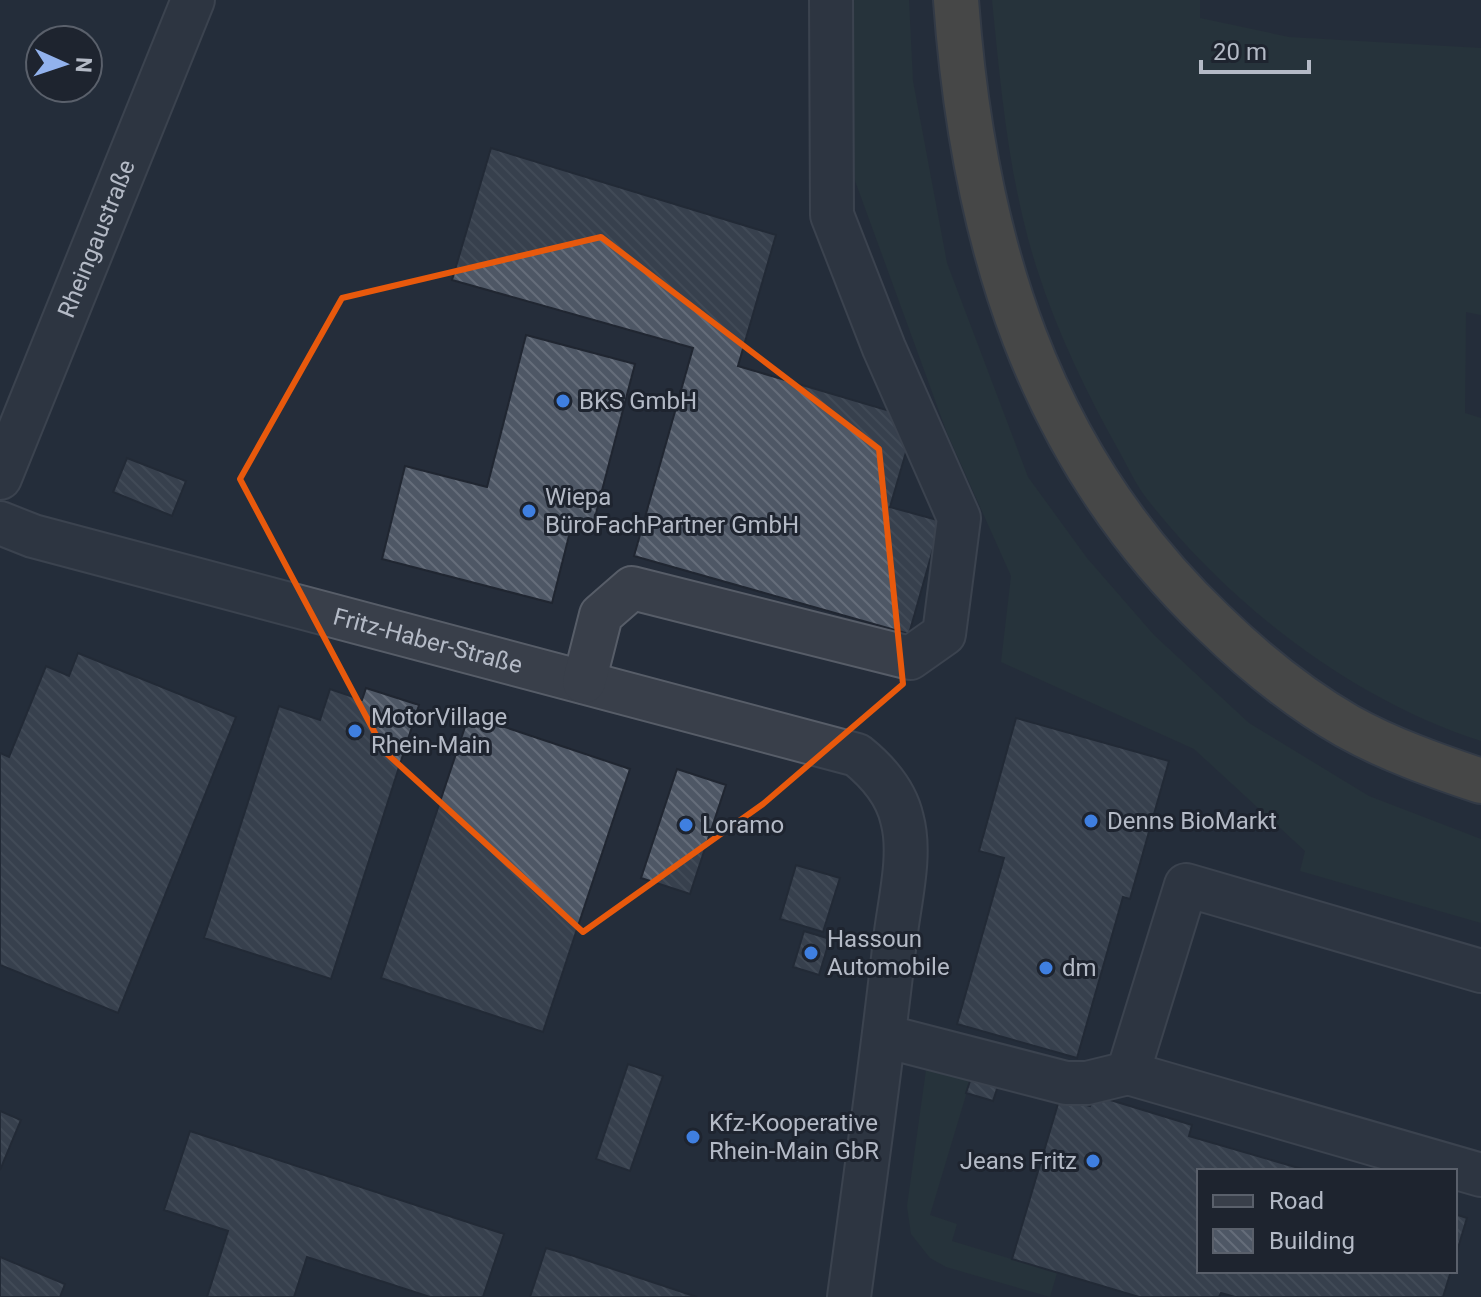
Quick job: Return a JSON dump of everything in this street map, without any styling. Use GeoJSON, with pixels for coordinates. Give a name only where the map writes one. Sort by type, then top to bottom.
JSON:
{"type":"FeatureCollection","features":[{"type":"Feature","properties":{"kind":"highway"},"geometry":{"type":"LineString","coordinates":[[956,0],[961,72],[973,154],[993,241],[1034,363],[1078,456],[1130,532],[1183,594],[1282,683],[1347,726],[1481,781]]}},
{"type":"Feature","properties":{"kind":"street","name":"Rheingaustraße"},"geometry":{"type":"LineString","coordinates":[[0,478],[193,0]]}},
{"type":"Feature","properties":{"kind":"street"},"geometry":{"type":"LineString","coordinates":[[584,682],[601,615],[632,588],[910,658],[944,634],[959,518],[884,348],[832,215],[831,0]]}},
{"type":"Feature","properties":{"kind":"street","name":"Fritz-Haber-Straße"},"geometry":{"type":"LineString","coordinates":[[0,523],[33,536],[857,755],[890,791],[903,819],[884,1036]]}},
{"type":"Feature","properties":{"kind":"street"},"geometry":{"type":"LineString","coordinates":[[1128,1073],[1186,885],[1481,971]]}},
{"type":"Feature","properties":{"kind":"street"},"geometry":{"type":"LineString","coordinates":[[849,1297],[884,1036],[1066,1083],[1087,1083],[1128,1073],[1481,1175]]}},
{"type":"Feature","properties":{"kind":"highlighted area"},"geometry":{"type":"Polygon","coordinates":[[[601,237],[879,449],[903,684],[763,804],[583,932],[385,752],[240,479],[342,298],[601,237]]]}},
{"type":"Feature","properties":{"kind":"shaded area"},"geometry":{"type":"Polygon","coordinates":[[[848,0],[909,0],[913,81],[947,263],[1028,477],[1087,558],[1154,635],[1249,723],[1369,796],[1481,839],[1481,923],[1300,871],[1305,851],[1194,749],[1001,662],[1011,576],[947,433],[850,167],[848,0]]]}},
{"type":"Feature","properties":{"kind":"shaded area"},"geometry":{"type":"Polygon","coordinates":[[[992,0],[1200,0],[1200,18],[1289,37],[1481,48],[1481,315],[1466,312],[1465,413],[1481,418],[1481,741],[1386,701],[1297,644],[1255,612],[1216,576],[1143,494],[1074,362],[1037,269],[1013,169],[992,0]]]}},
{"type":"Feature","properties":{"kind":"shaded area"},"geometry":{"type":"Polygon","coordinates":[[[927,1063],[972,1075],[930,1215],[957,1224],[952,1241],[1057,1273],[1050,1297],[946,1267],[930,1258],[911,1234],[907,1206],[927,1063]]]}},
{"type":"Feature","properties":{"kind":"building"},"geometry":{"type":"Polygon","coordinates":[[[491,148],[776,235],[738,366],[890,411],[909,442],[890,507],[941,521],[909,634],[634,556],[693,348],[452,280],[491,148]]]}},
{"type":"Feature","properties":{"kind":"building"},"geometry":{"type":"Polygon","coordinates":[[[526,335],[635,364],[593,525],[573,520],[552,603],[382,559],[405,466],[487,487],[526,335]]]}},
{"type":"Feature","properties":{"kind":"building"},"geometry":{"type":"Polygon","coordinates":[[[127,458],[186,481],[172,516],[113,492],[127,458]]]}},
{"type":"Feature","properties":{"kind":"building"},"geometry":{"type":"Polygon","coordinates":[[[78,653],[236,717],[118,1013],[0,965],[0,753],[9,757],[46,666],[69,676],[78,653]]]}},
{"type":"Feature","properties":{"kind":"building"},"geometry":{"type":"Polygon","coordinates":[[[366,688],[419,705],[331,979],[204,938],[279,706],[320,720],[330,689],[362,700],[366,688]]]}},
{"type":"Feature","properties":{"kind":"building"},"geometry":{"type":"Polygon","coordinates":[[[469,715],[630,769],[543,1032],[381,978],[469,715]]]}},
{"type":"Feature","properties":{"kind":"building"},"geometry":{"type":"Polygon","coordinates":[[[1016,718],[1169,761],[1130,899],[1123,897],[1077,1058],[957,1024],[1004,858],[979,851],[1016,718]]]}},
{"type":"Feature","properties":{"kind":"building"},"geometry":{"type":"Polygon","coordinates":[[[677,769],[726,785],[690,894],[641,878],[677,769]]]}},
{"type":"Feature","properties":{"kind":"building"},"geometry":{"type":"Polygon","coordinates":[[[796,865],[840,878],[823,932],[780,919],[796,865]]]}},
{"type":"Feature","properties":{"kind":"building","name":"Hassoun Automobile"},"geometry":{"type":"Polygon","coordinates":[[[804,931],[830,939],[819,975],[793,967],[804,931]]]}},
{"type":"Feature","properties":{"kind":"building"},"geometry":{"type":"Polygon","coordinates":[[[628,1064],[663,1076],[630,1171],[596,1159],[628,1064]]]}},
{"type":"Feature","properties":{"kind":"building"},"geometry":{"type":"Polygon","coordinates":[[[971,1078],[998,1086],[993,1101],[966,1093],[971,1078]]]}},
{"type":"Feature","properties":{"kind":"building"},"geometry":{"type":"Polygon","coordinates":[[[1094,1095],[1192,1125],[1189,1136],[1302,1169],[1197,1169],[1197,1273],[1450,1273],[1443,1297],[1235,1297],[1221,1293],[1219,1297],[1139,1297],[1012,1259],[1060,1097],[1090,1106],[1094,1095]]]}},
{"type":"Feature","properties":{"kind":"building"},"geometry":{"type":"Polygon","coordinates":[[[0,1111],[21,1120],[0,1170],[0,1111]]]}},
{"type":"Feature","properties":{"kind":"building"},"geometry":{"type":"Polygon","coordinates":[[[190,1131],[504,1234],[483,1297],[430,1297],[307,1257],[294,1297],[207,1297],[228,1231],[164,1210],[190,1131]]]}},
{"type":"Feature","properties":{"kind":"building"},"geometry":{"type":"Polygon","coordinates":[[[1457,1215],[1467,1218],[1457,1251],[1457,1215]]]}},
{"type":"Feature","properties":{"kind":"building"},"geometry":{"type":"Polygon","coordinates":[[[546,1248],[574,1256],[697,1297],[530,1297],[546,1248]]]}},
{"type":"Feature","properties":{"kind":"building"},"geometry":{"type":"Polygon","coordinates":[[[0,1257],[65,1284],[60,1297],[0,1297],[0,1257]]]}},
{"type":"Feature","properties":{"kind":"place","name":"BKS GmbH"},"geometry":{"type":"Point","coordinates":[563,401]}},
{"type":"Feature","properties":{"kind":"place","name":"Wiepa BüroFachPartner GmbH"},"geometry":{"type":"Point","coordinates":[529,511]}},
{"type":"Feature","properties":{"kind":"place","name":"MotorVillage Rhein-Main"},"geometry":{"type":"Point","coordinates":[355,731]}},
{"type":"Feature","properties":{"kind":"place","name":"Denns BioMarkt"},"geometry":{"type":"Point","coordinates":[1091,821]}},
{"type":"Feature","properties":{"kind":"place","name":"Loramo"},"geometry":{"type":"Point","coordinates":[686,825]}},
{"type":"Feature","properties":{"kind":"place","name":"Hassoun Automobile"},"geometry":{"type":"Point","coordinates":[811,953]}},
{"type":"Feature","properties":{"kind":"place","name":"dm"},"geometry":{"type":"Point","coordinates":[1046,968]}},
{"type":"Feature","properties":{"kind":"place","name":"Kfz-Kooperative Rhein-Main GbR"},"geometry":{"type":"Point","coordinates":[693,1137]}},
{"type":"Feature","properties":{"kind":"place","name":"Jeans Fritz"},"geometry":{"type":"Point","coordinates":[1093,1161]}}]}
